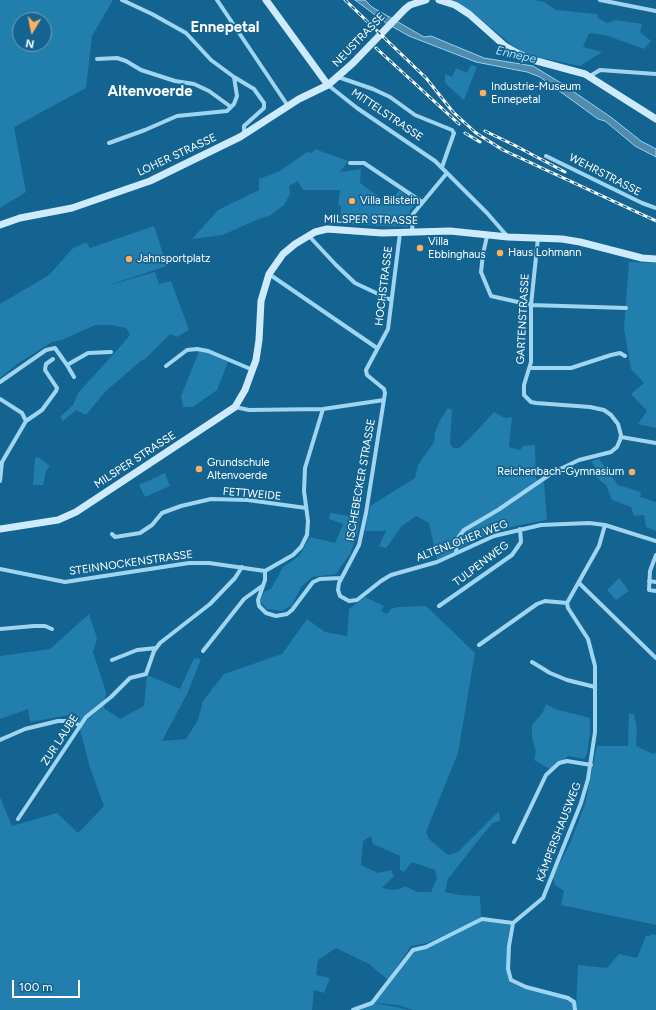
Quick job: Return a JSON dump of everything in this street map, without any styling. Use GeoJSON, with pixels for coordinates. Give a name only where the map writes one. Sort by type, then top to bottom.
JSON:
{"type":"FeatureCollection","features":[{"type":"Feature","properties":{"kind":"street"},"geometry":{"type":"LineString","coordinates":[[122,0],[152,14],[186,33],[211,60],[234,77],[254,89],[264,102],[263,111],[244,126],[244,135]]}},
{"type":"Feature","properties":{"kind":"street"},"geometry":{"type":"LineString","coordinates":[[217,0],[288,106]]}},
{"type":"Feature","properties":{"kind":"street","name":"MITTELSTRASSE"},"geometry":{"type":"LineString","coordinates":[[266,0],[328,86],[344,99],[442,167],[487,213],[508,238]]}},
{"type":"Feature","properties":{"kind":"street","name":"NEUSTRASSE"},"geometry":{"type":"LineString","coordinates":[[328,86],[338,78],[395,18],[410,5],[426,0]]}},
{"type":"Feature","properties":{"kind":"street"},"geometry":{"type":"LineString","coordinates":[[439,0],[455,5],[469,14],[505,46],[517,53],[590,76],[656,119]]}},
{"type":"Feature","properties":{"kind":"street"},"geometry":{"type":"LineString","coordinates":[[600,0],[656,11]]}},
{"type":"Feature","properties":{"kind":"street"},"geometry":{"type":"LineString","coordinates":[[97,59],[117,58],[126,61],[141,70],[194,84],[209,91],[231,108]]}},
{"type":"Feature","properties":{"kind":"street"},"geometry":{"type":"LineString","coordinates":[[590,76],[600,70],[656,74]]}},
{"type":"Feature","properties":{"kind":"street"},"geometry":{"type":"LineString","coordinates":[[109,143],[145,130],[177,116],[223,112],[231,108],[237,96],[234,77]]}},
{"type":"Feature","properties":{"kind":"street"},"geometry":{"type":"LineString","coordinates":[[338,78],[373,89],[390,97],[419,117],[452,130],[454,132],[442,167]]}},
{"type":"Feature","properties":{"kind":"street","name":"LOHER STRASSE"},"geometry":{"type":"LineString","coordinates":[[0,225],[20,218],[72,208],[150,182],[244,135],[288,106],[328,86]]}},
{"type":"Feature","properties":{"kind":"street","name":"WEHRSTRASSE"},"geometry":{"type":"LineString","coordinates":[[546,156],[642,203],[656,208]]}},
{"type":"Feature","properties":{"kind":"street"},"geometry":{"type":"LineString","coordinates":[[350,163],[364,163],[422,202]]}},
{"type":"Feature","properties":{"kind":"street"},"geometry":{"type":"LineString","coordinates":[[412,232],[413,214],[447,173]]}},
{"type":"Feature","properties":{"kind":"street","name":"MILSPER STRASSE"},"geometry":{"type":"LineString","coordinates":[[0,529],[58,520],[76,512],[235,406],[242,396],[253,370],[258,349],[263,294],[269,274],[283,254],[308,235],[326,229],[400,233],[450,231],[508,238],[538,238],[580,242],[642,258],[656,259]]}},
{"type":"Feature","properties":{"kind":"street","name":"HOCHSTRASSE"},"geometry":{"type":"LineString","coordinates":[[384,400],[384,389],[366,373],[367,366],[388,329],[400,233]]}},
{"type":"Feature","properties":{"kind":"street"},"geometry":{"type":"LineString","coordinates":[[308,235],[355,283],[391,300]]}},
{"type":"Feature","properties":{"kind":"street"},"geometry":{"type":"LineString","coordinates":[[487,236],[481,272],[491,296],[531,305],[626,308]]}},
{"type":"Feature","properties":{"kind":"street","name":"GARTENSTRASSE"},"geometry":{"type":"LineString","coordinates":[[538,238],[531,305],[530,368],[523,391],[528,399],[536,404],[590,407],[604,410],[616,421],[620,428],[621,437]]}},
{"type":"Feature","properties":{"kind":"street"},"geometry":{"type":"LineString","coordinates":[[269,274],[377,348]]}},
{"type":"Feature","properties":{"kind":"street"},"geometry":{"type":"LineString","coordinates":[[0,382],[46,350],[55,348],[74,377]]}},
{"type":"Feature","properties":{"kind":"street"},"geometry":{"type":"LineString","coordinates":[[166,366],[186,350],[197,349],[208,350],[253,370]]}},
{"type":"Feature","properties":{"kind":"street"},"geometry":{"type":"LineString","coordinates":[[67,365],[88,353],[111,352]]}},
{"type":"Feature","properties":{"kind":"street"},"geometry":{"type":"LineString","coordinates":[[530,368],[571,368],[611,355],[620,353],[624,356]]}},
{"type":"Feature","properties":{"kind":"street"},"geometry":{"type":"LineString","coordinates":[[0,481],[1,461],[26,420],[42,410],[56,391],[57,388],[45,370],[46,364],[53,359]]}},
{"type":"Feature","properties":{"kind":"street"},"geometry":{"type":"LineString","coordinates":[[0,399],[22,413],[26,420]]}},
{"type":"Feature","properties":{"kind":"street"},"geometry":{"type":"LineString","coordinates":[[235,406],[255,410],[323,409],[384,400]]}},
{"type":"Feature","properties":{"kind":"street","name":"ISCHEBECKER STRASSE"},"geometry":{"type":"LineString","coordinates":[[341,578],[356,553],[363,532],[384,400]]}},
{"type":"Feature","properties":{"kind":"street"},"geometry":{"type":"LineString","coordinates":[[323,409],[305,468],[304,491],[308,521],[306,535],[301,547],[293,555],[265,571],[262,586],[258,595],[259,606],[270,615],[281,616],[292,610],[313,582],[320,579],[341,578]]}},
{"type":"Feature","properties":{"kind":"street"},"geometry":{"type":"LineString","coordinates":[[456,553],[457,539],[464,530],[498,510],[552,473],[579,460],[611,452],[617,447],[621,437],[656,443]]}},
{"type":"Feature","properties":{"kind":"street","name":"FETTWEIDE"},"geometry":{"type":"LineString","coordinates":[[112,534],[116,537],[140,533],[152,525],[162,513],[181,506],[211,499],[248,500],[306,508]]}},
{"type":"Feature","properties":{"kind":"street","name":"ALTENLOHER WEG"},"geometry":{"type":"LineString","coordinates":[[341,578],[338,587],[339,593],[342,598],[349,601],[361,598],[380,581],[391,575],[437,562],[494,536],[520,529],[551,524],[590,523],[605,525]]}},
{"type":"Feature","properties":{"kind":"street"},"geometry":{"type":"LineString","coordinates":[[479,645],[537,604],[545,601],[567,603],[599,546],[605,525],[656,541]]}},
{"type":"Feature","properties":{"kind":"street","name":"TULPENWEG"},"geometry":{"type":"LineString","coordinates":[[439,606],[512,555],[521,542],[520,529]]}},
{"type":"Feature","properties":{"kind":"street"},"geometry":{"type":"LineString","coordinates":[[656,556],[651,567],[649,581],[649,590],[656,590]]}},
{"type":"Feature","properties":{"kind":"street","name":"STEINNOCKENSTRASSE"},"geometry":{"type":"LineString","coordinates":[[0,569],[65,582],[189,563],[209,563],[265,571]]}},
{"type":"Feature","properties":{"kind":"street","name":"ZUR LAUBE"},"geometry":{"type":"LineString","coordinates":[[18,819],[86,717],[111,697],[130,678],[146,674],[156,648],[160,643],[210,604],[235,578],[242,567]]}},
{"type":"Feature","properties":{"kind":"street"},"geometry":{"type":"LineString","coordinates":[[649,581],[656,582]]}},
{"type":"Feature","properties":{"kind":"street"},"geometry":{"type":"LineString","coordinates":[[579,583],[656,658]]}},
{"type":"Feature","properties":{"kind":"street"},"geometry":{"type":"LineString","coordinates":[[202,651],[244,599],[262,586]]}},
{"type":"Feature","properties":{"kind":"street","name":"KÄMPERSHAUSWEG"},"geometry":{"type":"LineString","coordinates":[[513,923],[543,898],[581,803],[591,765],[595,732],[595,666],[592,650],[588,640],[568,608],[567,603]]}},
{"type":"Feature","properties":{"kind":"street"},"geometry":{"type":"LineString","coordinates":[[0,629],[34,626],[45,626],[52,629]]}},
{"type":"Feature","properties":{"kind":"street"},"geometry":{"type":"LineString","coordinates":[[112,660],[137,650],[156,648]]}},
{"type":"Feature","properties":{"kind":"street"},"geometry":{"type":"LineString","coordinates":[[532,662],[550,673],[567,680],[595,687]]}},
{"type":"Feature","properties":{"kind":"street"},"geometry":{"type":"LineString","coordinates":[[0,740],[25,729],[58,721],[70,721],[79,726]]}},
{"type":"Feature","properties":{"kind":"street"},"geometry":{"type":"LineString","coordinates":[[514,842],[546,775],[559,763],[567,761],[591,765]]}},
{"type":"Feature","properties":{"kind":"street"},"geometry":{"type":"LineString","coordinates":[[353,1010],[372,1003],[413,950],[426,947],[482,919],[513,923],[509,946],[508,969],[511,980],[526,987],[568,998],[574,1002],[575,1010]]}},
{"type":"Feature","properties":{"kind":"shaded area"},"geometry":{"type":"Polygon","coordinates":[[[0,0],[113,0],[92,36],[86,88],[14,127],[26,192],[0,208],[0,0]]]}},
{"type":"Feature","properties":{"kind":"shaded area"},"geometry":{"type":"Polygon","coordinates":[[[355,0],[365,0],[372,7],[424,37],[431,36],[484,58],[533,66],[612,118],[641,141],[656,149],[656,157],[635,146],[605,121],[598,119],[540,77],[527,72],[476,62],[409,36],[386,23],[355,0]]]}},
{"type":"Feature","properties":{"kind":"shaded area"},"geometry":{"type":"Polygon","coordinates":[[[451,0],[535,0],[544,2],[556,10],[597,14],[598,18],[607,23],[616,20],[642,24],[640,32],[651,41],[644,49],[605,35],[589,33],[583,47],[602,52],[580,66],[533,56],[518,50],[474,14],[456,1],[451,0]]]}},
{"type":"Feature","properties":{"kind":"shaded area"},"geometry":{"type":"Polygon","coordinates":[[[471,65],[477,67],[464,100],[445,83],[445,74],[452,77],[456,68],[467,73],[471,65]]]}},
{"type":"Feature","properties":{"kind":"shaded area"},"geometry":{"type":"Polygon","coordinates":[[[315,149],[348,161],[340,172],[361,169],[360,183],[389,204],[399,190],[416,204],[410,210],[408,227],[340,224],[341,206],[338,205],[340,190],[303,190],[298,181],[289,186],[290,194],[284,205],[271,215],[223,235],[192,239],[218,210],[259,190],[259,179],[280,171],[307,152],[312,153],[315,149]]]}},
{"type":"Feature","properties":{"kind":"shaded area"},"geometry":{"type":"Polygon","coordinates":[[[154,226],[167,266],[103,287],[155,272],[159,284],[171,281],[189,330],[177,337],[170,334],[144,360],[142,360],[106,391],[86,415],[76,410],[63,421],[60,417],[73,405],[78,393],[127,339],[130,334],[126,328],[111,325],[95,325],[62,340],[52,342],[17,364],[0,378],[0,304],[49,275],[72,249],[86,242],[90,248],[154,226]]]}},
{"type":"Feature","properties":{"kind":"shaded area"},"geometry":{"type":"Polygon","coordinates":[[[629,262],[656,263],[656,428],[638,424],[647,411],[631,394],[644,383],[631,369],[624,329],[629,262]]]}},
{"type":"Feature","properties":{"kind":"shaded area"},"geometry":{"type":"Polygon","coordinates":[[[199,351],[209,352],[228,362],[217,390],[193,407],[183,407],[181,396],[199,351]]]}},
{"type":"Feature","properties":{"kind":"shaded area"},"geometry":{"type":"Polygon","coordinates":[[[448,408],[452,410],[450,443],[453,448],[459,448],[494,412],[505,418],[512,417],[509,447],[520,450],[523,446],[535,445],[536,479],[544,482],[547,520],[492,532],[437,560],[429,523],[416,516],[402,526],[386,548],[379,546],[386,531],[365,531],[370,506],[415,478],[418,465],[434,442],[435,432],[440,420],[448,408]]]}},
{"type":"Feature","properties":{"kind":"shaded area"},"geometry":{"type":"Polygon","coordinates":[[[38,457],[50,466],[46,471],[43,485],[33,485],[35,458],[38,457]]]}},
{"type":"Feature","properties":{"kind":"shaded area"},"geometry":{"type":"Polygon","coordinates":[[[599,459],[618,485],[641,492],[640,497],[656,502],[656,531],[646,527],[644,515],[634,516],[631,507],[612,500],[606,485],[596,477],[595,467],[591,461],[599,459]]]}},
{"type":"Feature","properties":{"kind":"shaded area"},"geometry":{"type":"Polygon","coordinates":[[[165,473],[170,486],[145,497],[139,485],[165,473]]]}},
{"type":"Feature","properties":{"kind":"shaded area"},"geometry":{"type":"Polygon","coordinates":[[[360,478],[365,479],[356,515],[360,516],[358,532],[350,554],[336,574],[312,577],[301,587],[292,605],[282,611],[267,609],[260,601],[264,592],[271,589],[283,567],[299,556],[310,537],[335,543],[343,524],[329,519],[330,513],[350,516],[360,478]]]}},
{"type":"Feature","properties":{"kind":"shaded area"},"geometry":{"type":"Polygon","coordinates":[[[619,578],[629,591],[616,600],[607,590],[619,578]]]}},
{"type":"Feature","properties":{"kind":"shaded area"},"geometry":{"type":"Polygon","coordinates":[[[365,597],[384,606],[381,611],[387,614],[391,609],[398,607],[426,606],[475,653],[458,753],[426,832],[429,839],[448,855],[458,852],[499,811],[500,821],[493,823],[448,879],[445,892],[459,895],[480,896],[481,919],[427,943],[411,946],[388,980],[369,964],[336,948],[318,960],[316,975],[330,978],[324,993],[314,990],[312,1010],[0,1010],[0,797],[12,826],[57,813],[78,833],[104,806],[90,768],[76,714],[30,722],[28,709],[0,719],[0,656],[50,649],[89,614],[97,638],[93,652],[106,692],[104,708],[120,719],[144,706],[147,675],[180,689],[194,658],[201,659],[188,692],[162,741],[186,739],[198,720],[203,701],[224,674],[282,654],[307,619],[325,632],[347,636],[349,609],[365,597]],[[371,836],[363,841],[361,865],[378,873],[391,870],[394,876],[382,888],[393,890],[400,889],[405,886],[417,892],[431,892],[437,878],[435,870],[412,862],[404,872],[400,870],[400,856],[373,844],[371,836]]]}},
{"type":"Feature","properties":{"kind":"shaded area"},"geometry":{"type":"Polygon","coordinates":[[[546,704],[555,709],[590,718],[587,754],[584,759],[568,756],[564,760],[557,762],[550,769],[534,760],[536,751],[532,738],[532,725],[543,712],[546,704]]]}},
{"type":"Feature","properties":{"kind":"shaded area"},"geometry":{"type":"Polygon","coordinates":[[[629,713],[634,714],[637,728],[636,746],[653,754],[656,752],[656,925],[561,905],[564,891],[555,885],[553,877],[571,841],[585,804],[597,746],[628,746],[629,713]]]}},
{"type":"Feature","properties":{"kind":"shaded area"},"geometry":{"type":"Polygon","coordinates":[[[482,921],[510,925],[507,968],[510,982],[567,999],[573,1003],[575,1010],[413,1010],[398,1005],[373,1003],[414,952],[432,946],[482,921]]]}},
{"type":"Feature","properties":{"kind":"shaded area"},"geometry":{"type":"Polygon","coordinates":[[[651,934],[656,935],[656,1010],[576,1010],[578,965],[607,968],[619,954],[637,958],[646,936],[650,936],[651,934]]]}},
{"type":"Feature","properties":{"kind":"shaded area"},"geometry":{"type":"Polygon","coordinates":[[[372,1003],[397,1007],[408,1010],[355,1010],[372,1003]]]}},
{"type":"Feature","properties":{"kind":"railway"},"geometry":{"type":"LineString","coordinates":[[345,0],[426,78],[453,112],[476,133],[503,150],[656,221]]}},
{"type":"Feature","properties":{"kind":"railway"},"geometry":{"type":"LineString","coordinates":[[376,48],[459,124]]}},
{"type":"Feature","properties":{"kind":"railway"},"geometry":{"type":"LineString","coordinates":[[485,131],[565,172]]}},
{"type":"Feature","properties":{"kind":"railway"},"geometry":{"type":"LineString","coordinates":[[465,133],[480,142]]}},
{"type":"Feature","properties":{"kind":"place","name":"Industrie-Museum Ennepetal"},"geometry":{"type":"Point","coordinates":[483,93]}},
{"type":"Feature","properties":{"kind":"place","name":"Villa Bilstein"},"geometry":{"type":"Point","coordinates":[352,201]}},
{"type":"Feature","properties":{"kind":"place","name":"Villa Ebbinghaus"},"geometry":{"type":"Point","coordinates":[420,248]}},
{"type":"Feature","properties":{"kind":"place","name":"Haus Lohmann"},"geometry":{"type":"Point","coordinates":[500,253]}},
{"type":"Feature","properties":{"kind":"place","name":"Jahnsportplatz"},"geometry":{"type":"Point","coordinates":[129,259]}},
{"type":"Feature","properties":{"kind":"place","name":"Grundschule Altenvoerde"},"geometry":{"type":"Point","coordinates":[199,469]}},
{"type":"Feature","properties":{"kind":"place","name":"Reichenbach-Gymnasium"},"geometry":{"type":"Point","coordinates":[632,472]}},
{"type":"Feature","properties":{"kind":"district","name":"Ennepetal"},"geometry":{"type":"Point","coordinates":[225,28]}},
{"type":"Feature","properties":{"kind":"district","name":"Altenvoerde"},"geometry":{"type":"Point","coordinates":[150,92]}},
{"type":"Feature","properties":{"kind":"water label","name":"Ennepe"},"geometry":{"type":"Point","coordinates":[516,55]}}]}
